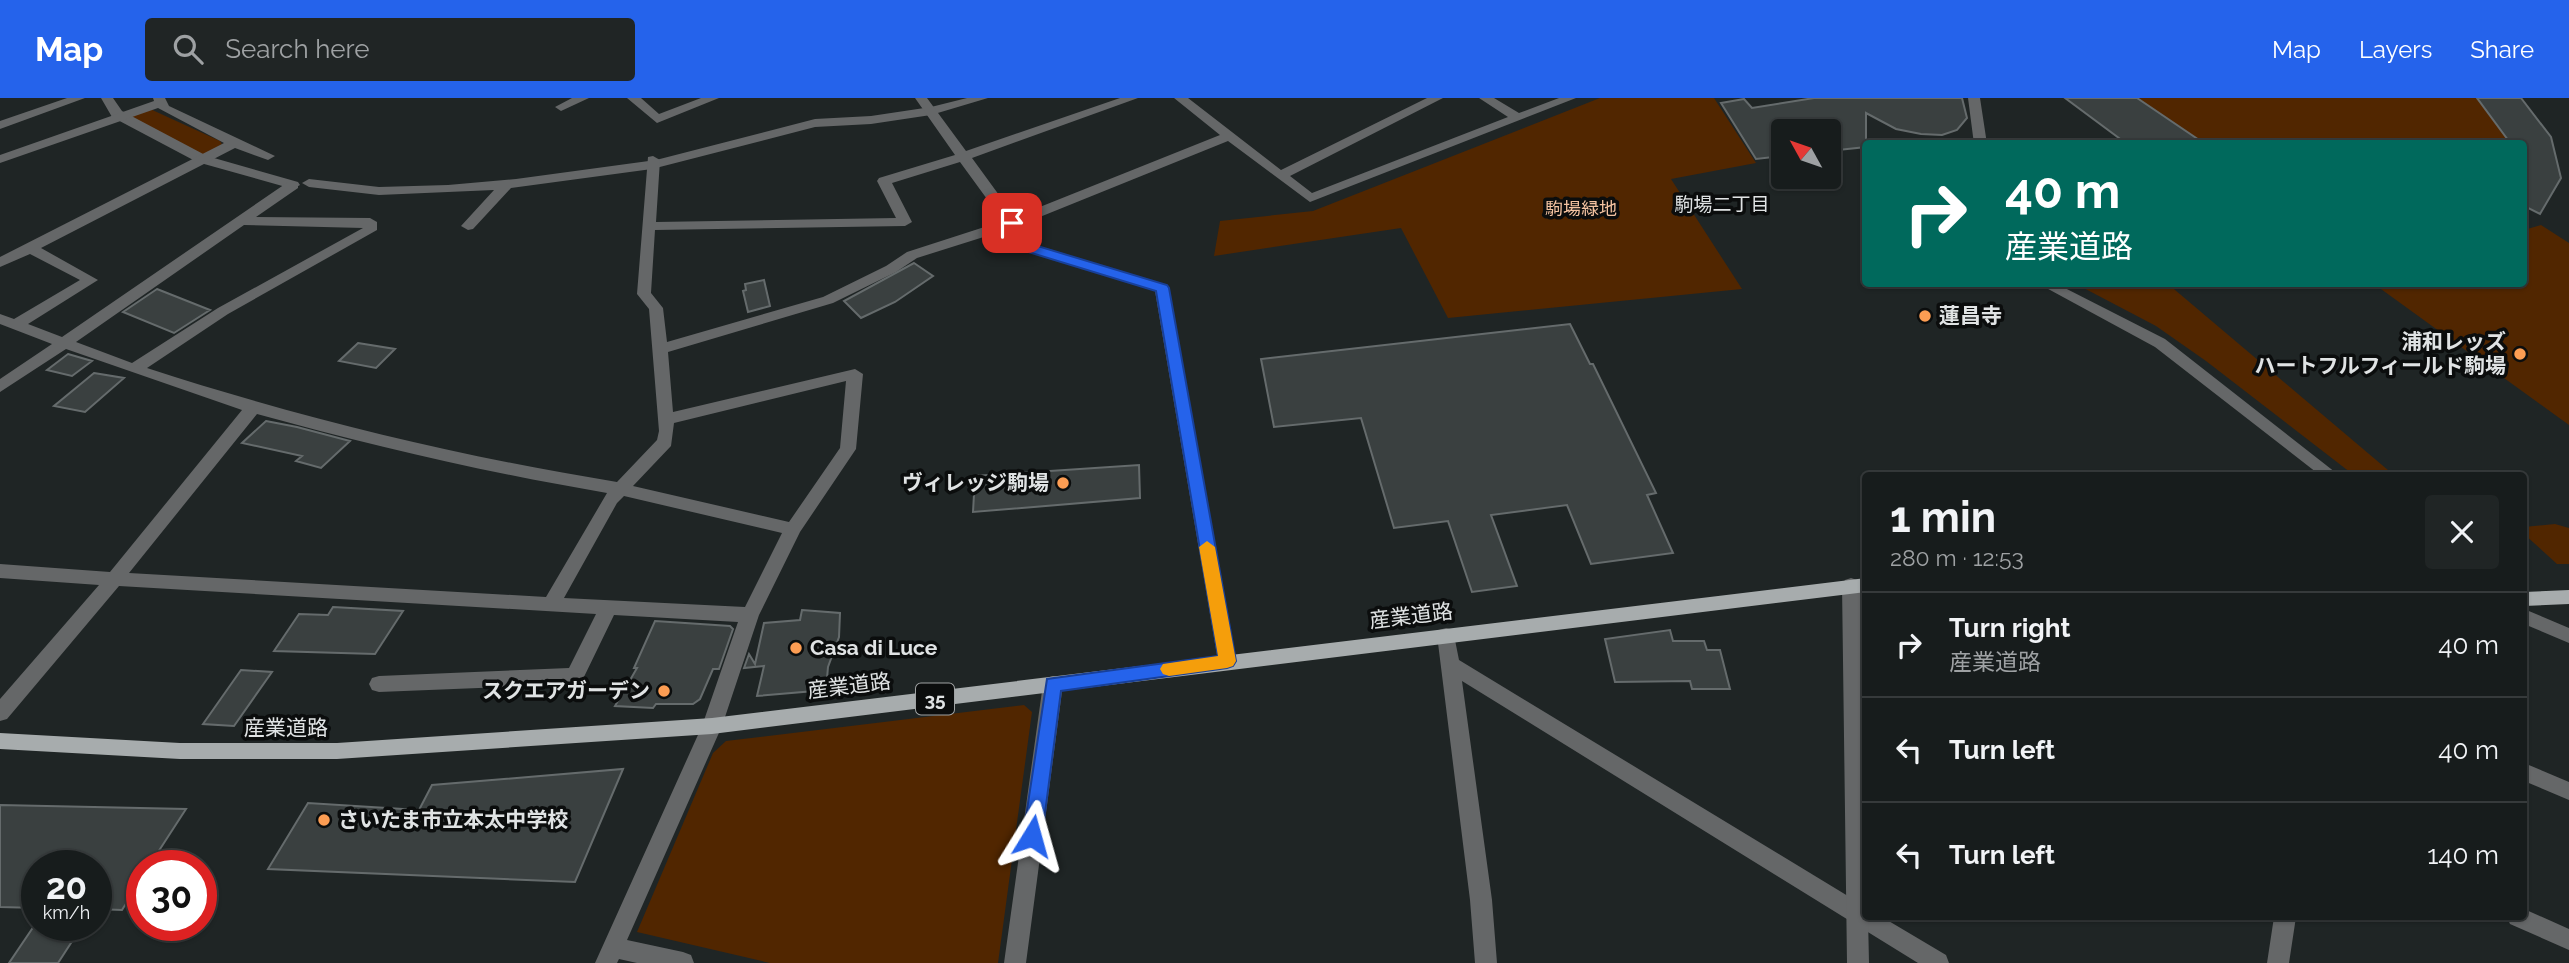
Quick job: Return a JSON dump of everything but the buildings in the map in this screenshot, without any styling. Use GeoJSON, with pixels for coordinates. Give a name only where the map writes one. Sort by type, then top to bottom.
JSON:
{"type":"FeatureCollection","features":[{"type":"Feature","properties":{"kind":"main road","name":"産業道路"},"geometry":{"type":"LineString","coordinates":[[0,741],[180,751],[337,751],[712,726],[1858,585]]}},
{"type":"Feature","properties":{"kind":"main road"},"geometry":{"type":"LineString","coordinates":[[2527,599],[2569,597]]}},
{"type":"Feature","properties":{"kind":"street"},"geometry":{"type":"LineString","coordinates":[[0,125],[79,98]]}},
{"type":"Feature","properties":{"kind":"street"},"geometry":{"type":"LineString","coordinates":[[0,387],[293,185],[202,159],[120,116],[107,98]]}},
{"type":"Feature","properties":{"kind":"street"},"geometry":{"type":"LineString","coordinates":[[561,107],[583,98]]}},
{"type":"Feature","properties":{"kind":"street"},"geometry":{"type":"LineString","coordinates":[[633,98],[657,119],[713,98]]}},
{"type":"Feature","properties":{"kind":"street"},"geometry":{"type":"LineString","coordinates":[[309,183],[376,191],[542,182],[653,163],[816,123],[871,120],[926,104],[982,98]]}},
{"type":"Feature","properties":{"kind":"street"},"geometry":{"type":"LineString","coordinates":[[649,226],[905,222],[884,181],[965,157],[1132,98]]}},
{"type":"Feature","properties":{"kind":"street"},"geometry":{"type":"LineString","coordinates":[[1180,98],[1310,198],[1570,98]]}},
{"type":"Feature","properties":{"kind":"street"},"geometry":{"type":"LineString","coordinates":[[1281,175],[1437,98]]}},
{"type":"Feature","properties":{"kind":"street"},"geometry":{"type":"LineString","coordinates":[[1485,98],[1517,117]]}},
{"type":"Feature","properties":{"kind":"street"},"geometry":{"type":"LineString","coordinates":[[1974,98],[1980,140]]}},
{"type":"Feature","properties":{"kind":"street"},"geometry":{"type":"LineString","coordinates":[[0,159],[160,101],[164,108],[234,143],[268,156]]}},
{"type":"Feature","properties":{"kind":"street"},"geometry":{"type":"LineString","coordinates":[[926,104],[1030,248],[1162,288],[1227,661]]}},
{"type":"Feature","properties":{"kind":"street"},"geometry":{"type":"LineString","coordinates":[[659,349],[828,300],[891,269],[912,255],[1012,223],[1229,136]]}},
{"type":"Feature","properties":{"kind":"street"},"geometry":{"type":"LineString","coordinates":[[0,263],[234,143]]}},
{"type":"Feature","properties":{"kind":"street"},"geometry":{"type":"LineString","coordinates":[[551,605],[611,499],[665,442],[667,419],[656,308],[644,294],[653,163]]}},
{"type":"Feature","properties":{"kind":"street"},"geometry":{"type":"LineString","coordinates":[[468,226],[506,185]]}},
{"type":"Feature","properties":{"kind":"street"},"geometry":{"type":"LineString","coordinates":[[134,369],[223,311],[370,230],[370,222],[239,221]]}},
{"type":"Feature","properties":{"kind":"street"},"geometry":{"type":"LineString","coordinates":[[7,322],[91,279],[30,248]]}},
{"type":"Feature","properties":{"kind":"street"},"geometry":{"type":"LineString","coordinates":[[2052,287],[2160,343],[2327,472]]}},
{"type":"Feature","properties":{"kind":"street"},"geometry":{"type":"LineString","coordinates":[[7,322],[134,369],[253,408],[384,443],[512,471],[620,489],[793,529]]}},
{"type":"Feature","properties":{"kind":"street"},"geometry":{"type":"LineString","coordinates":[[667,419],[855,373],[848,449],[793,529],[750,615],[712,726],[609,955],[683,963]]}},
{"type":"Feature","properties":{"kind":"street"},"geometry":{"type":"LineString","coordinates":[[0,713],[115,578],[253,408]]}},
{"type":"Feature","properties":{"kind":"street"},"geometry":{"type":"LineString","coordinates":[[0,570],[272,590],[750,615]]}},
{"type":"Feature","properties":{"kind":"street"},"geometry":{"type":"LineString","coordinates":[[1858,585],[1858,963]]}},
{"type":"Feature","properties":{"kind":"street"},"geometry":{"type":"LineString","coordinates":[[379,684],[575,676],[608,608]]}},
{"type":"Feature","properties":{"kind":"street"},"geometry":{"type":"LineString","coordinates":[[2527,617],[2569,636]]}},
{"type":"Feature","properties":{"kind":"street"},"geometry":{"type":"LineString","coordinates":[[1446,635],[1482,900],[1486,963]]}},
{"type":"Feature","properties":{"kind":"street"},"geometry":{"type":"LineString","coordinates":[[1450,664],[1862,916]]}},
{"type":"Feature","properties":{"kind":"street"},"geometry":{"type":"LineString","coordinates":[[1015,963],[1053,684]]}},
{"type":"Feature","properties":{"kind":"street"},"geometry":{"type":"LineString","coordinates":[[2527,773],[2569,790]]}},
{"type":"Feature","properties":{"kind":"street"},"geometry":{"type":"LineString","coordinates":[[1868,920],[1938,963]]}},
{"type":"Feature","properties":{"kind":"street"},"geometry":{"type":"LineString","coordinates":[[2278,963],[2285,920]]}},
{"type":"Feature","properties":{"kind":"street"},"geometry":{"type":"LineString","coordinates":[[2525,920],[2569,940]]}},
{"type":"Feature","properties":{"kind":"green space","name":"駒場緑地"},"geometry":{"type":"Polygon","coordinates":[[[1600,98],[1714,98],[1756,163],[1671,179],[1742,289],[1448,318],[1401,228],[1214,256],[1220,221],[1313,211],[1600,98]]]}},
{"type":"Feature","properties":{"kind":"green space"},"geometry":{"type":"Polygon","coordinates":[[[2065,98],[2520,98],[2551,137],[2561,178],[2540,214],[2527,208],[2527,140],[2123,140],[2065,98]]]}},
{"type":"Feature","properties":{"kind":"green space"},"geometry":{"type":"Polygon","coordinates":[[[148,108],[222,144],[203,156],[127,116],[148,108]]]}},
{"type":"Feature","properties":{"kind":"green space","name":"浦和レッズ ハートフルフィールド駒場"},"geometry":{"type":"Polygon","coordinates":[[[2541,225],[2569,243],[2569,425],[2378,287],[2527,287],[2527,229],[2541,225]]]}},
{"type":"Feature","properties":{"kind":"green space"},"geometry":{"type":"Polygon","coordinates":[[[2082,287],[2172,287],[2390,472],[2350,472],[2206,361],[2156,326],[2082,287]]]}},
{"type":"Feature","properties":{"kind":"green space"},"geometry":{"type":"Polygon","coordinates":[[[2555,524],[2569,528],[2569,564],[2557,564],[2527,537],[2527,527],[2555,524]]]}},
{"type":"Feature","properties":{"kind":"green space"},"geometry":{"type":"Polygon","coordinates":[[[1024,705],[1032,712],[998,963],[770,963],[637,932],[713,753],[726,741],[1024,705]]]}},
{"type":"Feature","properties":{"kind":"slow traffic"},"geometry":{"type":"LineString","coordinates":[[1169,669],[1227,661],[1207,547]]}},
{"type":"Feature","properties":{"kind":"place","name":"蓮昌寺"},"geometry":{"type":"Point","coordinates":[1925,316]}},
{"type":"Feature","properties":{"kind":"place","name":"浦和レッズ ハートフルフィールド駒場"},"geometry":{"type":"Point","coordinates":[2520,354]}},
{"type":"Feature","properties":{"kind":"place","name":"ヴィレッジ駒場"},"geometry":{"type":"Point","coordinates":[1063,483]}},
{"type":"Feature","properties":{"kind":"place","name":"Casa di Luce"},"geometry":{"type":"Point","coordinates":[796,648]}},
{"type":"Feature","properties":{"kind":"place","name":"スクエアガーデン"},"geometry":{"type":"Point","coordinates":[664,691]}},
{"type":"Feature","properties":{"kind":"place","name":"さいたま市立本太中学校"},"geometry":{"type":"Point","coordinates":[324,820]}},
{"type":"Feature","properties":{"kind":"district","name":"駒場二丁目"},"geometry":{"type":"Point","coordinates":[1722,204]}},
{"type":"Feature","properties":{"kind":"route"},"geometry":{"type":"LineString","coordinates":[[1012,223],[1030,248],[1162,288],[1227,661],[1053,684],[1032,836]]}}]}
